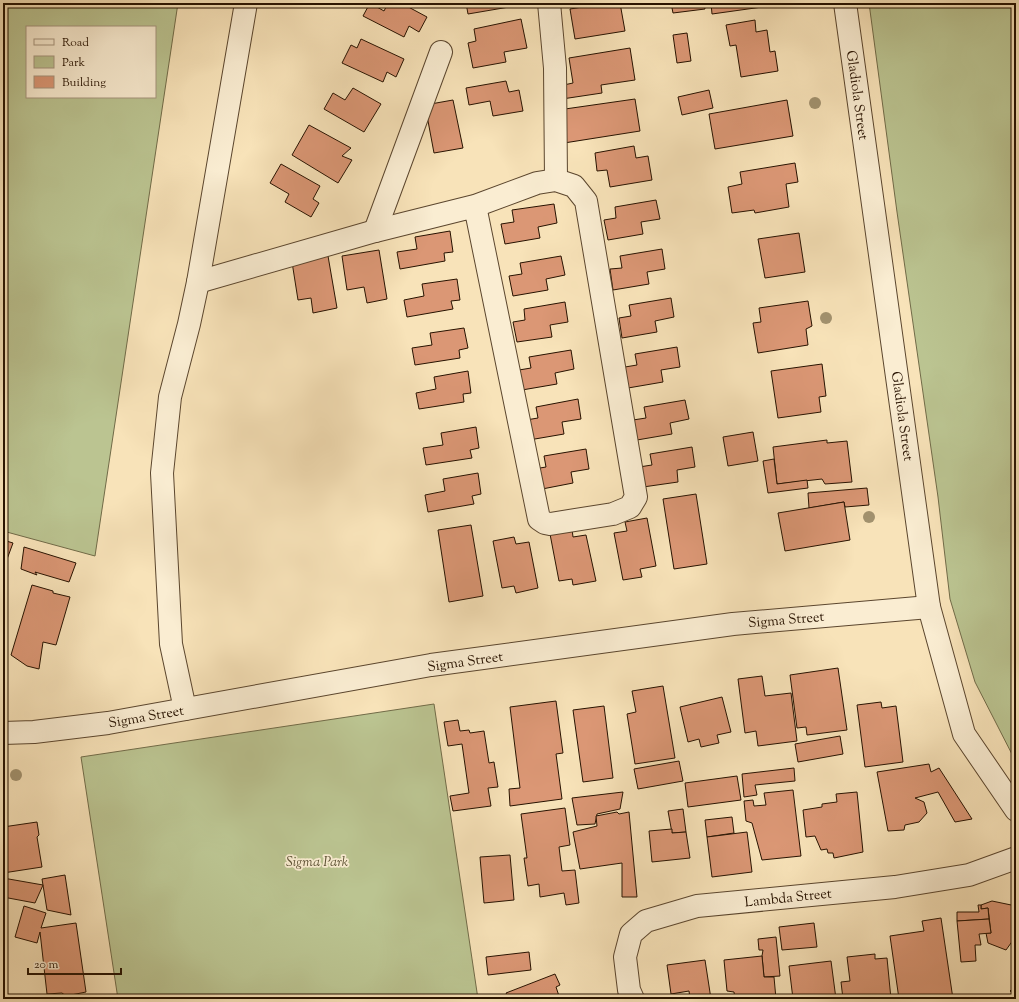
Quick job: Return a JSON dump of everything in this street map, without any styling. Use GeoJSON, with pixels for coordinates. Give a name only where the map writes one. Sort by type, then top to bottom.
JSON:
{"type":"FeatureCollection","features":[{"type":"Feature","properties":{"kind":"street"},"geometry":{"type":"LineString","coordinates":[[185,709],[171,644],[162,473],[170,397],[198,282],[246,3]]}},
{"type":"Feature","properties":{"kind":"street"},"geometry":{"type":"LineString","coordinates":[[549,3],[555,68],[556,180]]}},
{"type":"Feature","properties":{"kind":"street","name":"Gladiola Street"},"geometry":{"type":"LineString","coordinates":[[845,3],[929,607],[964,734],[1016,810]]}},
{"type":"Feature","properties":{"kind":"street"},"geometry":{"type":"LineString","coordinates":[[375,231],[441,52]]}},
{"type":"Feature","properties":{"kind":"street"},"geometry":{"type":"LineString","coordinates":[[198,282],[375,231],[474,206],[537,183],[556,180],[574,186],[586,201],[636,497],[630,507],[613,514],[550,524],[539,519],[474,206]]}},
{"type":"Feature","properties":{"kind":"street","name":"Sigma Street"},"geometry":{"type":"LineString","coordinates":[[3,733],[34,732],[108,723],[431,665],[733,624],[929,607]]}},
{"type":"Feature","properties":{"kind":"street","name":"Lambda Street"},"geometry":{"type":"LineString","coordinates":[[633,999],[629,990],[625,957],[631,934],[646,921],[696,906],[895,887],[970,875],[1016,858]]}},
{"type":"Feature","properties":{"kind":"green space"},"geometry":{"type":"Polygon","coordinates":[[[3,3],[178,3],[95,556],[3,531],[3,3]]]}},
{"type":"Feature","properties":{"kind":"green space"},"geometry":{"type":"Polygon","coordinates":[[[869,3],[1016,3],[1016,762],[975,682],[950,599],[938,497],[869,3]]]}},
{"type":"Feature","properties":{"kind":"green space","name":"Sigma Park"},"geometry":{"type":"Polygon","coordinates":[[[434,704],[478,999],[118,999],[81,757],[434,704]]]}},
{"type":"Feature","properties":{"kind":"building"},"geometry":{"type":"Polygon","coordinates":[[[370,3],[384,11],[388,3],[401,3],[427,17],[419,32],[409,26],[404,37],[363,16],[370,3]]]}},
{"type":"Feature","properties":{"kind":"building"},"geometry":{"type":"Polygon","coordinates":[[[466,3],[514,3],[515,6],[468,14],[466,3]]]}},
{"type":"Feature","properties":{"kind":"building"},"geometry":{"type":"Polygon","coordinates":[[[607,3],[620,3],[625,31],[575,39],[570,9],[607,3]]]}},
{"type":"Feature","properties":{"kind":"building"},"geometry":{"type":"Polygon","coordinates":[[[671,3],[704,3],[705,9],[673,13],[671,3]]]}},
{"type":"Feature","properties":{"kind":"building"},"geometry":{"type":"Polygon","coordinates":[[[711,3],[791,3],[712,14],[711,3]]]}},
{"type":"Feature","properties":{"kind":"building"},"geometry":{"type":"Polygon","coordinates":[[[521,19],[527,48],[504,52],[506,62],[473,68],[468,43],[476,41],[474,29],[521,19]]]}},
{"type":"Feature","properties":{"kind":"building"},"geometry":{"type":"Polygon","coordinates":[[[755,20],[756,32],[767,30],[770,52],[775,51],[778,71],[741,77],[736,45],[730,46],[726,25],[755,20]]]}},
{"type":"Feature","properties":{"kind":"building"},"geometry":{"type":"Polygon","coordinates":[[[687,33],[691,61],[677,63],[673,35],[687,33]]]}},
{"type":"Feature","properties":{"kind":"building"},"geometry":{"type":"Polygon","coordinates":[[[361,39],[404,59],[396,77],[387,72],[383,82],[342,63],[351,45],[357,48],[361,39]]]}},
{"type":"Feature","properties":{"kind":"building"},"geometry":{"type":"Polygon","coordinates":[[[630,48],[635,80],[601,85],[602,93],[562,99],[559,86],[573,83],[569,58],[630,48]]]}},
{"type":"Feature","properties":{"kind":"building"},"geometry":{"type":"Polygon","coordinates":[[[506,81],[509,92],[519,90],[523,111],[493,116],[490,101],[469,105],[466,88],[506,81]]]}},
{"type":"Feature","properties":{"kind":"building"},"geometry":{"type":"Polygon","coordinates":[[[353,88],[381,104],[364,132],[324,109],[333,93],[345,100],[353,88]]]}},
{"type":"Feature","properties":{"kind":"building"},"geometry":{"type":"Polygon","coordinates":[[[709,90],[713,108],[682,115],[678,97],[709,90]]]}},
{"type":"Feature","properties":{"kind":"building"},"geometry":{"type":"Polygon","coordinates":[[[635,99],[640,131],[564,143],[558,110],[635,99]]]}},
{"type":"Feature","properties":{"kind":"building"},"geometry":{"type":"Polygon","coordinates":[[[453,100],[463,148],[434,153],[425,105],[453,100]]]}},
{"type":"Feature","properties":{"kind":"building"},"geometry":{"type":"Polygon","coordinates":[[[787,100],[793,136],[715,149],[709,114],[787,100]]]}},
{"type":"Feature","properties":{"kind":"building"},"geometry":{"type":"Polygon","coordinates":[[[309,125],[351,148],[342,156],[352,160],[338,183],[292,155],[309,125]]]}},
{"type":"Feature","properties":{"kind":"building"},"geometry":{"type":"Polygon","coordinates":[[[634,146],[636,158],[648,156],[652,180],[610,187],[607,170],[597,171],[595,153],[634,146]]]}},
{"type":"Feature","properties":{"kind":"building"},"geometry":{"type":"Polygon","coordinates":[[[795,163],[798,182],[786,184],[789,207],[755,213],[754,210],[732,213],[728,187],[742,184],[740,172],[795,163]]]}},
{"type":"Feature","properties":{"kind":"building"},"geometry":{"type":"Polygon","coordinates":[[[281,164],[320,186],[313,199],[319,203],[311,217],[285,202],[289,194],[270,183],[281,164]]]}},
{"type":"Feature","properties":{"kind":"building"},"geometry":{"type":"Polygon","coordinates":[[[656,200],[660,219],[641,222],[643,234],[608,240],[604,220],[616,218],[615,207],[656,200]]]}},
{"type":"Feature","properties":{"kind":"building"},"geometry":{"type":"Polygon","coordinates":[[[554,204],[557,223],[538,227],[540,238],[505,244],[501,224],[514,222],[512,210],[554,204]]]}},
{"type":"Feature","properties":{"kind":"building"},"geometry":{"type":"Polygon","coordinates":[[[450,231],[453,252],[444,253],[445,261],[400,269],[397,252],[417,249],[415,237],[450,231]]]}},
{"type":"Feature","properties":{"kind":"building"},"geometry":{"type":"Polygon","coordinates":[[[799,233],[805,272],[765,278],[758,239],[799,233]]]}},
{"type":"Feature","properties":{"kind":"building"},"geometry":{"type":"Polygon","coordinates":[[[662,249],[665,269],[647,272],[649,284],[613,290],[610,269],[622,268],[620,256],[662,249]]]}},
{"type":"Feature","properties":{"kind":"building"},"geometry":{"type":"Polygon","coordinates":[[[379,250],[387,299],[367,303],[364,287],[347,290],[342,256],[379,250]]]}},
{"type":"Feature","properties":{"kind":"building"},"geometry":{"type":"Polygon","coordinates":[[[328,256],[337,308],[313,313],[311,298],[298,300],[292,262],[328,256]]]}},
{"type":"Feature","properties":{"kind":"building"},"geometry":{"type":"Polygon","coordinates":[[[561,256],[565,275],[546,279],[548,290],[513,296],[509,276],[522,274],[520,263],[561,256]]]}},
{"type":"Feature","properties":{"kind":"building"},"geometry":{"type":"Polygon","coordinates":[[[457,279],[460,300],[451,301],[453,309],[407,317],[404,300],[424,296],[422,284],[457,279]]]}},
{"type":"Feature","properties":{"kind":"building"},"geometry":{"type":"Polygon","coordinates":[[[671,298],[674,317],[655,321],[657,332],[622,338],[619,318],[631,316],[629,305],[671,298]]]}},
{"type":"Feature","properties":{"kind":"building"},"geometry":{"type":"Polygon","coordinates":[[[808,301],[812,326],[806,329],[808,345],[758,353],[753,323],[761,322],[759,308],[808,301]]]}},
{"type":"Feature","properties":{"kind":"building"},"geometry":{"type":"Polygon","coordinates":[[[565,302],[568,322],[550,325],[552,337],[517,342],[513,322],[525,320],[524,309],[565,302]]]}},
{"type":"Feature","properties":{"kind":"building"},"geometry":{"type":"Polygon","coordinates":[[[464,328],[468,348],[459,350],[460,358],[415,365],[412,348],[432,345],[430,333],[464,328]]]}},
{"type":"Feature","properties":{"kind":"building"},"geometry":{"type":"Polygon","coordinates":[[[677,347],[680,367],[661,370],[663,382],[628,388],[625,367],[637,365],[635,354],[677,347]]]}},
{"type":"Feature","properties":{"kind":"building"},"geometry":{"type":"Polygon","coordinates":[[[571,350],[574,369],[555,373],[557,384],[522,390],[519,370],[531,368],[529,357],[571,350]]]}},
{"type":"Feature","properties":{"kind":"building"},"geometry":{"type":"Polygon","coordinates":[[[822,364],[826,396],[819,397],[821,412],[778,418],[771,371],[822,364]]]}},
{"type":"Feature","properties":{"kind":"building"},"geometry":{"type":"Polygon","coordinates":[[[468,371],[471,393],[463,394],[464,402],[419,409],[416,393],[436,389],[434,377],[468,371]]]}},
{"type":"Feature","properties":{"kind":"building"},"geometry":{"type":"Polygon","coordinates":[[[578,399],[581,419],[562,422],[564,434],[529,440],[526,420],[538,418],[536,407],[578,399]]]}},
{"type":"Feature","properties":{"kind":"building"},"geometry":{"type":"Polygon","coordinates":[[[685,400],[689,419],[670,423],[672,434],[637,440],[633,420],[646,418],[644,407],[685,400]]]}},
{"type":"Feature","properties":{"kind":"building"},"geometry":{"type":"Polygon","coordinates":[[[476,427],[479,448],[470,450],[472,458],[426,465],[423,448],[443,445],[441,433],[476,427]]]}},
{"type":"Feature","properties":{"kind":"building"},"geometry":{"type":"Polygon","coordinates":[[[753,432],[758,461],[728,466],[723,437],[753,432]]]}},
{"type":"Feature","properties":{"kind":"building"},"geometry":{"type":"Polygon","coordinates":[[[827,440],[827,443],[847,441],[852,482],[825,484],[822,479],[777,484],[773,447],[827,440]]]}},
{"type":"Feature","properties":{"kind":"building"},"geometry":{"type":"Polygon","coordinates":[[[692,447],[695,467],[677,470],[678,482],[643,487],[639,467],[652,465],[650,454],[692,447]]]}},
{"type":"Feature","properties":{"kind":"building"},"geometry":{"type":"Polygon","coordinates":[[[586,449],[589,469],[571,472],[573,483],[537,490],[534,469],[546,467],[544,456],[586,449]]]}},
{"type":"Feature","properties":{"kind":"building"},"geometry":{"type":"Polygon","coordinates":[[[774,459],[777,484],[807,480],[808,488],[768,493],[763,461],[774,459]]]}},
{"type":"Feature","properties":{"kind":"building"},"geometry":{"type":"Polygon","coordinates":[[[478,473],[481,494],[472,496],[474,504],[428,512],[425,495],[445,491],[443,479],[478,473]]]}},
{"type":"Feature","properties":{"kind":"building"},"geometry":{"type":"Polygon","coordinates":[[[867,488],[869,505],[845,507],[844,502],[809,508],[808,493],[867,488]]]}},
{"type":"Feature","properties":{"kind":"building"},"geometry":{"type":"Polygon","coordinates":[[[696,494],[707,564],[674,569],[663,499],[696,494]]]}},
{"type":"Feature","properties":{"kind":"building"},"geometry":{"type":"Polygon","coordinates":[[[844,502],[850,540],[785,551],[778,513],[844,502]]]}},
{"type":"Feature","properties":{"kind":"building"},"geometry":{"type":"Polygon","coordinates":[[[647,518],[656,566],[640,569],[642,577],[623,580],[614,533],[627,531],[625,522],[647,518]]]}},
{"type":"Feature","properties":{"kind":"building"},"geometry":{"type":"Polygon","coordinates":[[[471,525],[483,596],[449,602],[438,530],[471,525]]]}},
{"type":"Feature","properties":{"kind":"building"},"geometry":{"type":"Polygon","coordinates":[[[572,529],[573,537],[586,535],[596,581],[573,585],[572,579],[559,581],[550,534],[572,529]]]}},
{"type":"Feature","properties":{"kind":"building"},"geometry":{"type":"Polygon","coordinates":[[[514,537],[516,544],[529,542],[538,588],[516,593],[514,586],[502,588],[493,541],[514,537]]]}},
{"type":"Feature","properties":{"kind":"building"},"geometry":{"type":"Polygon","coordinates":[[[3,540],[13,543],[3,570],[3,540]]]}},
{"type":"Feature","properties":{"kind":"building"},"geometry":{"type":"Polygon","coordinates":[[[24,547],[76,563],[69,582],[35,572],[37,575],[21,569],[24,547]]]}},
{"type":"Feature","properties":{"kind":"building"},"geometry":{"type":"Polygon","coordinates":[[[32,585],[53,591],[53,593],[70,597],[56,645],[43,642],[39,669],[27,666],[11,655],[32,585]]]}},
{"type":"Feature","properties":{"kind":"building"},"geometry":{"type":"Polygon","coordinates":[[[838,668],[847,730],[807,735],[806,727],[797,728],[790,675],[838,668]]]}},
{"type":"Feature","properties":{"kind":"building"},"geometry":{"type":"Polygon","coordinates":[[[762,676],[765,696],[791,693],[797,741],[758,746],[756,731],[745,733],[738,679],[762,676]]]}},
{"type":"Feature","properties":{"kind":"building"},"geometry":{"type":"Polygon","coordinates":[[[663,686],[675,758],[635,764],[627,714],[636,712],[632,691],[663,686]]]}},
{"type":"Feature","properties":{"kind":"building"},"geometry":{"type":"Polygon","coordinates":[[[722,697],[731,732],[717,735],[719,743],[701,747],[699,739],[688,742],[680,707],[722,697]]]}},
{"type":"Feature","properties":{"kind":"building"},"geometry":{"type":"Polygon","coordinates":[[[556,701],[563,753],[556,754],[562,799],[510,806],[509,789],[520,788],[510,707],[556,701]]]}},
{"type":"Feature","properties":{"kind":"building"},"geometry":{"type":"Polygon","coordinates":[[[881,702],[882,708],[896,706],[903,762],[865,767],[857,705],[881,702]]]}},
{"type":"Feature","properties":{"kind":"building"},"geometry":{"type":"Polygon","coordinates":[[[604,706],[613,778],[583,782],[573,710],[604,706]]]}},
{"type":"Feature","properties":{"kind":"building"},"geometry":{"type":"Polygon","coordinates":[[[458,720],[460,731],[469,730],[470,733],[484,731],[489,763],[494,762],[498,787],[488,788],[491,806],[453,811],[450,796],[469,793],[462,744],[448,746],[444,722],[458,720]]]}},
{"type":"Feature","properties":{"kind":"building"},"geometry":{"type":"Polygon","coordinates":[[[840,736],[843,754],[798,762],[795,744],[840,736]]]}},
{"type":"Feature","properties":{"kind":"building"},"geometry":{"type":"Polygon","coordinates":[[[679,761],[683,781],[638,789],[634,769],[679,761]]]}},
{"type":"Feature","properties":{"kind":"building"},"geometry":{"type":"Polygon","coordinates":[[[929,764],[931,772],[939,768],[972,819],[955,822],[938,792],[915,798],[924,802],[927,813],[919,822],[905,825],[904,830],[888,831],[877,772],[929,764]]]}},
{"type":"Feature","properties":{"kind":"building"},"geometry":{"type":"Polygon","coordinates":[[[794,768],[795,781],[755,785],[757,795],[744,797],[742,774],[794,768]]]}},
{"type":"Feature","properties":{"kind":"building"},"geometry":{"type":"Polygon","coordinates":[[[737,776],[741,800],[688,807],[685,783],[737,776]]]}},
{"type":"Feature","properties":{"kind":"building"},"geometry":{"type":"Polygon","coordinates":[[[793,790],[801,856],[762,860],[752,823],[746,821],[744,801],[753,800],[754,806],[766,805],[764,793],[793,790]]]}},
{"type":"Feature","properties":{"kind":"building"},"geometry":{"type":"Polygon","coordinates":[[[623,792],[620,809],[597,814],[595,824],[577,825],[572,798],[623,792]]]}},
{"type":"Feature","properties":{"kind":"building"},"geometry":{"type":"Polygon","coordinates":[[[857,792],[863,852],[834,858],[833,853],[828,853],[827,849],[821,850],[815,836],[806,837],[803,810],[822,807],[822,804],[837,802],[836,794],[857,792]]]}},
{"type":"Feature","properties":{"kind":"building"},"geometry":{"type":"Polygon","coordinates":[[[565,808],[570,845],[559,847],[562,871],[575,870],[579,903],[566,905],[564,893],[540,897],[539,884],[528,886],[524,858],[527,858],[521,814],[565,808]]]}},
{"type":"Feature","properties":{"kind":"building"},"geometry":{"type":"Polygon","coordinates":[[[683,809],[686,832],[672,833],[668,811],[683,809]]]}},
{"type":"Feature","properties":{"kind":"building"},"geometry":{"type":"Polygon","coordinates":[[[617,812],[619,814],[629,812],[637,897],[622,897],[622,863],[580,869],[573,832],[597,826],[596,816],[617,812]]]}},
{"type":"Feature","properties":{"kind":"building"},"geometry":{"type":"Polygon","coordinates":[[[732,817],[734,833],[707,837],[705,820],[732,817]]]}},
{"type":"Feature","properties":{"kind":"building"},"geometry":{"type":"Polygon","coordinates":[[[37,822],[39,835],[37,837],[42,867],[3,873],[3,827],[37,822]]]}},
{"type":"Feature","properties":{"kind":"building"},"geometry":{"type":"Polygon","coordinates":[[[672,829],[672,833],[686,832],[690,858],[652,862],[649,831],[672,829]]]}},
{"type":"Feature","properties":{"kind":"building"},"geometry":{"type":"Polygon","coordinates":[[[747,832],[752,872],[712,877],[707,837],[747,832]]]}},
{"type":"Feature","properties":{"kind":"building"},"geometry":{"type":"Polygon","coordinates":[[[510,855],[514,900],[484,903],[480,857],[510,855]]]}},
{"type":"Feature","properties":{"kind":"building"},"geometry":{"type":"Polygon","coordinates":[[[65,875],[71,915],[47,910],[42,879],[65,875]]]}},
{"type":"Feature","properties":{"kind":"building"},"geometry":{"type":"Polygon","coordinates":[[[3,878],[43,885],[35,903],[3,897],[3,878]]]}},
{"type":"Feature","properties":{"kind":"building"},"geometry":{"type":"Polygon","coordinates":[[[992,901],[1016,906],[1016,921],[1012,923],[1013,930],[1016,931],[1016,936],[1006,950],[988,943],[986,933],[991,933],[988,908],[981,909],[981,905],[992,901]]]}},
{"type":"Feature","properties":{"kind":"building"},"geometry":{"type":"Polygon","coordinates":[[[978,905],[981,905],[981,909],[988,908],[989,919],[957,921],[957,912],[979,912],[978,905]]]}},
{"type":"Feature","properties":{"kind":"building"},"geometry":{"type":"Polygon","coordinates":[[[24,906],[46,913],[41,928],[76,923],[86,992],[66,996],[62,993],[47,994],[40,932],[37,943],[15,937],[24,906]]]}},
{"type":"Feature","properties":{"kind":"building"},"geometry":{"type":"Polygon","coordinates":[[[941,918],[953,999],[899,999],[890,936],[924,931],[922,921],[941,918]]]}},
{"type":"Feature","properties":{"kind":"building"},"geometry":{"type":"Polygon","coordinates":[[[989,919],[991,933],[979,934],[981,945],[975,945],[976,961],[961,962],[957,921],[989,919]]]}},
{"type":"Feature","properties":{"kind":"building"},"geometry":{"type":"Polygon","coordinates":[[[814,923],[817,947],[782,950],[779,927],[814,923]]]}},
{"type":"Feature","properties":{"kind":"building"},"geometry":{"type":"Polygon","coordinates":[[[776,937],[780,976],[764,977],[762,956],[763,950],[759,950],[758,939],[776,937]]]}},
{"type":"Feature","properties":{"kind":"building"},"geometry":{"type":"Polygon","coordinates":[[[529,952],[531,970],[488,975],[486,957],[529,952]]]}},
{"type":"Feature","properties":{"kind":"building"},"geometry":{"type":"Polygon","coordinates":[[[875,954],[875,959],[887,958],[891,999],[843,999],[841,982],[850,981],[847,957],[875,954]]]}},
{"type":"Feature","properties":{"kind":"building"},"geometry":{"type":"Polygon","coordinates":[[[762,956],[764,977],[774,977],[776,999],[735,999],[734,992],[727,991],[724,960],[762,956]]]}},
{"type":"Feature","properties":{"kind":"building"},"geometry":{"type":"Polygon","coordinates":[[[705,960],[711,999],[690,999],[689,991],[671,994],[667,965],[705,960]]]}},
{"type":"Feature","properties":{"kind":"building"},"geometry":{"type":"Polygon","coordinates":[[[831,961],[836,999],[793,999],[789,966],[831,961]]]}},
{"type":"Feature","properties":{"kind":"building"},"geometry":{"type":"Polygon","coordinates":[[[555,974],[560,985],[556,987],[560,999],[509,999],[506,993],[555,974]]]}},
{"type":"Feature","properties":{"kind":"building"},"geometry":{"type":"Polygon","coordinates":[[[1016,985],[1016,996],[1010,991],[1016,985]]]}},
{"type":"Feature","properties":{"kind":"building"},"geometry":{"type":"Polygon","coordinates":[[[3,995],[18,999],[3,999],[3,995]]]}}]}
